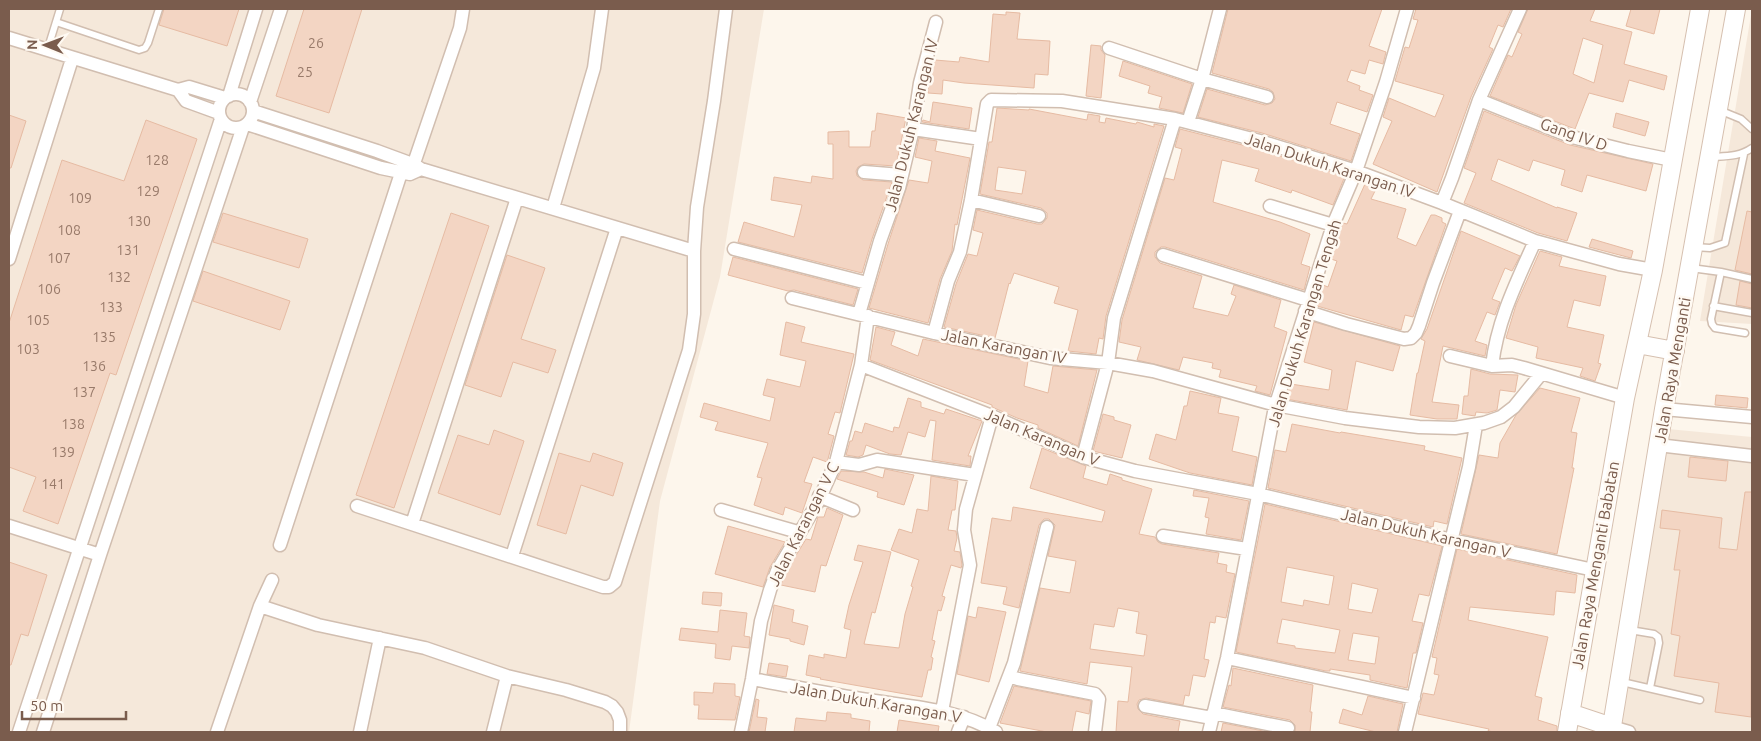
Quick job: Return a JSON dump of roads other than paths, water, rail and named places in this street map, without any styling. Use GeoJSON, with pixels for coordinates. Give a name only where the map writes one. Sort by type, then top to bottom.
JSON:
{"type":"FeatureCollection","features":[{"type":"Feature","properties":{"kind":"main road"},"geometry":{"type":"LineString","coordinates":[[1625,398],[1652,270],[1700,9]]}},
{"type":"Feature","properties":{"kind":"main road","name":"Jalan Raya Menganti"},"geometry":{"type":"LineString","coordinates":[[1614,729],[1664,409],[1736,9]]}},
{"type":"Feature","properties":{"kind":"main road"},"geometry":{"type":"LineString","coordinates":[[1637,344],[1675,351]]}},
{"type":"Feature","properties":{"kind":"main road","name":"Jalan Raya Menganti Babatan"},"geometry":{"type":"LineString","coordinates":[[1568,732],[1575,715],[1594,570],[1625,398]]}},
{"type":"Feature","properties":{"kind":"main road"},"geometry":{"type":"LineString","coordinates":[[1575,715],[1614,729]]}},
{"type":"Feature","properties":{"kind":"street"},"geometry":{"type":"LineString","coordinates":[[19,732],[220,116],[220,105],[227,97],[256,9]]}},
{"type":"Feature","properties":{"kind":"street"},"geometry":{"type":"LineString","coordinates":[[44,732],[100,556],[245,125],[252,116],[252,106],[281,9]]}},
{"type":"Feature","properties":{"kind":"street"},"geometry":{"type":"LineString","coordinates":[[280,545],[460,28],[463,9]]}},
{"type":"Feature","properties":{"kind":"street"},"geometry":{"type":"LineString","coordinates":[[553,208],[594,68],[602,9]]}},
{"type":"Feature","properties":{"kind":"street"},"geometry":{"type":"LineString","coordinates":[[357,506],[603,587],[612,586],[615,582],[689,350],[694,314],[694,251],[697,207],[726,9]]}},
{"type":"Feature","properties":{"kind":"street"},"geometry":{"type":"LineString","coordinates":[[1188,122],[1202,79],[1220,9]]}},
{"type":"Feature","properties":{"kind":"street","name":"Jalan Dukuh Karangan Tengah"},"geometry":{"type":"LineString","coordinates":[[1209,732],[1227,658],[1276,405],[1306,305],[1333,225],[1356,171],[1386,82],[1407,9]]}},
{"type":"Feature","properties":{"kind":"street"},"geometry":{"type":"LineString","coordinates":[[1442,203],[1479,100],[1520,9]]}},
{"type":"Feature","properties":{"kind":"street","name":"Jalan Dukuh Karangan IV"},"geometry":{"type":"LineString","coordinates":[[863,315],[867,283],[898,188],[913,128],[920,83],[936,22]]}},
{"type":"Feature","properties":{"kind":"street"},"geometry":{"type":"LineString","coordinates":[[9,38],[72,59],[178,90],[189,87],[227,97],[237,94],[244,96],[252,106],[410,169],[553,208],[694,251]]}},
{"type":"Feature","properties":{"kind":"street"},"geometry":{"type":"LineString","coordinates":[[1109,48],[1202,79],[1267,97]]}},
{"type":"Feature","properties":{"kind":"street"},"geometry":{"type":"LineString","coordinates":[[9,259],[72,59]]}},
{"type":"Feature","properties":{"kind":"street"},"geometry":{"type":"LineString","coordinates":[[178,90],[186,101],[220,116],[230,127],[245,125],[381,168],[410,169]]}},
{"type":"Feature","properties":{"kind":"street","name":"Jalan Dukuh Karangan IV"},"geometry":{"type":"LineString","coordinates":[[981,139],[987,104],[991,100],[1062,101],[1175,119],[1260,141],[1356,171],[1442,203],[1535,241],[1619,264],[1652,270]]}},
{"type":"Feature","properties":{"kind":"street","name":"Gang IV D"},"geometry":{"type":"LineString","coordinates":[[1479,100],[1572,137],[1672,160]]}},
{"type":"Feature","properties":{"kind":"street"},"geometry":{"type":"LineString","coordinates":[[1083,457],[1108,363],[1114,318],[1175,119]]}},
{"type":"Feature","properties":{"kind":"street"},"geometry":{"type":"LineString","coordinates":[[913,128],[981,139],[960,252],[948,281],[934,333]]}},
{"type":"Feature","properties":{"kind":"street"},"geometry":{"type":"LineString","coordinates":[[864,172],[901,175]]}},
{"type":"Feature","properties":{"kind":"street"},"geometry":{"type":"LineString","coordinates":[[412,524],[517,198]]}},
{"type":"Feature","properties":{"kind":"street"},"geometry":{"type":"LineString","coordinates":[[971,200],[1039,216]]}},
{"type":"Feature","properties":{"kind":"street"},"geometry":{"type":"LineString","coordinates":[[1270,206],[1333,225]]}},
{"type":"Feature","properties":{"kind":"street"},"geometry":{"type":"LineString","coordinates":[[1163,255],[1306,305],[1346,324],[1404,339],[1414,337],[1419,326],[1432,283],[1460,211]]}},
{"type":"Feature","properties":{"kind":"street"},"geometry":{"type":"LineString","coordinates":[[512,556],[617,228]]}},
{"type":"Feature","properties":{"kind":"street"},"geometry":{"type":"LineString","coordinates":[[1492,366],[1495,342],[1512,290],[1535,241]]}},
{"type":"Feature","properties":{"kind":"street"},"geometry":{"type":"LineString","coordinates":[[734,249],[867,283]]}},
{"type":"Feature","properties":{"kind":"street","name":"Jalan Karangan IV"},"geometry":{"type":"LineString","coordinates":[[792,298],[934,333],[1050,358],[1108,363],[1153,371],[1276,405],[1345,418],[1420,427],[1455,428],[1476,425],[1501,417],[1509,412],[1541,374]]}},
{"type":"Feature","properties":{"kind":"street","name":"Jalan Karangan V C"},"geometry":{"type":"LineString","coordinates":[[741,732],[761,621],[770,590],[777,571],[798,532],[818,502],[819,496],[836,462],[861,365],[863,315]]}},
{"type":"Feature","properties":{"kind":"street"},"geometry":{"type":"LineString","coordinates":[[1450,356],[1492,366],[1512,365],[1625,398]]}},
{"type":"Feature","properties":{"kind":"street","name":"Jalan Karangan V"},"geometry":{"type":"LineString","coordinates":[[861,365],[992,416],[1083,457],[1135,471],[1258,494]]}},
{"type":"Feature","properties":{"kind":"street"},"geometry":{"type":"LineString","coordinates":[[1664,409],[1752,417]]}},
{"type":"Feature","properties":{"kind":"street"},"geometry":{"type":"LineString","coordinates":[[942,711],[970,565],[964,530],[966,509],[992,416]]}},
{"type":"Feature","properties":{"kind":"street"},"geometry":{"type":"LineString","coordinates":[[1405,732],[1469,467],[1476,425]]}},
{"type":"Feature","properties":{"kind":"street"},"geometry":{"type":"LineString","coordinates":[[1658,445],[1752,456]]}},
{"type":"Feature","properties":{"kind":"street"},"geometry":{"type":"LineString","coordinates":[[836,462],[859,465],[878,460],[975,475]]}},
{"type":"Feature","properties":{"kind":"street","name":"Jalan Dukuh Karangan V"},"geometry":{"type":"LineString","coordinates":[[1258,494],[1452,540],[1594,570]]}},
{"type":"Feature","properties":{"kind":"street"},"geometry":{"type":"LineString","coordinates":[[819,496],[853,510]]}},
{"type":"Feature","properties":{"kind":"street"},"geometry":{"type":"LineString","coordinates":[[721,510],[798,532]]}},
{"type":"Feature","properties":{"kind":"street"},"geometry":{"type":"LineString","coordinates":[[9,526],[100,556]]}},
{"type":"Feature","properties":{"kind":"street"},"geometry":{"type":"LineString","coordinates":[[993,730],[1023,631],[1047,527]]}},
{"type":"Feature","properties":{"kind":"street"},"geometry":{"type":"LineString","coordinates":[[1163,536],[1247,549]]}},
{"type":"Feature","properties":{"kind":"street"},"geometry":{"type":"LineString","coordinates":[[217,732],[260,606],[272,580]]}},
{"type":"Feature","properties":{"kind":"street"},"geometry":{"type":"LineString","coordinates":[[260,606],[318,625],[425,648],[508,676],[605,702],[617,712],[620,720],[620,732]]}},
{"type":"Feature","properties":{"kind":"street"},"geometry":{"type":"LineString","coordinates":[[360,732],[380,638]]}},
{"type":"Feature","properties":{"kind":"street"},"geometry":{"type":"LineString","coordinates":[[1227,658],[1414,698]]}},
{"type":"Feature","properties":{"kind":"street"},"geometry":{"type":"LineString","coordinates":[[493,732],[508,676]]}},
{"type":"Feature","properties":{"kind":"street"},"geometry":{"type":"LineString","coordinates":[[1009,676],[1018,680],[1094,694],[1099,700],[1095,732]]}},
{"type":"Feature","properties":{"kind":"street","name":"Jalan Dukuh Karangan V"},"geometry":{"type":"LineString","coordinates":[[752,679],[942,711],[964,717],[993,730]]}},
{"type":"Feature","properties":{"kind":"street"},"geometry":{"type":"LineString","coordinates":[[1145,706],[1288,728]]}},
{"type":"Feature","properties":{"kind":"street"},"geometry":{"type":"LineString","coordinates":[[958,732],[964,717]]}},
{"type":"Feature","properties":{"kind":"lane"},"geometry":{"type":"LineString","coordinates":[[47,51],[60,9]]}},
{"type":"Feature","properties":{"kind":"lane"},"geometry":{"type":"LineString","coordinates":[[56,22],[139,50],[145,48],[148,42],[159,9]]}},
{"type":"Feature","properties":{"kind":"lane"},"geometry":{"type":"LineString","coordinates":[[1718,109],[1741,119],[1752,129]]}},
{"type":"Feature","properties":{"kind":"lane"},"geometry":{"type":"LineString","coordinates":[[1710,157],[1744,154],[1752,148]]}},
{"type":"Feature","properties":{"kind":"lane"},"geometry":{"type":"LineString","coordinates":[[1694,247],[1710,248],[1725,243],[1744,154]]}},
{"type":"Feature","properties":{"kind":"lane"},"geometry":{"type":"LineString","coordinates":[[1690,268],[1752,278]]}},
{"type":"Feature","properties":{"kind":"lane"},"geometry":{"type":"LineString","coordinates":[[1721,272],[1713,306],[1712,324],[1715,328],[1745,333]]}},
{"type":"Feature","properties":{"kind":"lane"},"geometry":{"type":"LineString","coordinates":[[1713,306],[1752,313]]}},
{"type":"Feature","properties":{"kind":"lane"},"geometry":{"type":"LineString","coordinates":[[1629,630],[1654,634],[1658,637],[1659,642],[1650,688]]}},
{"type":"Feature","properties":{"kind":"lane"},"geometry":{"type":"LineString","coordinates":[[1620,682],[1700,700]]}}]}
